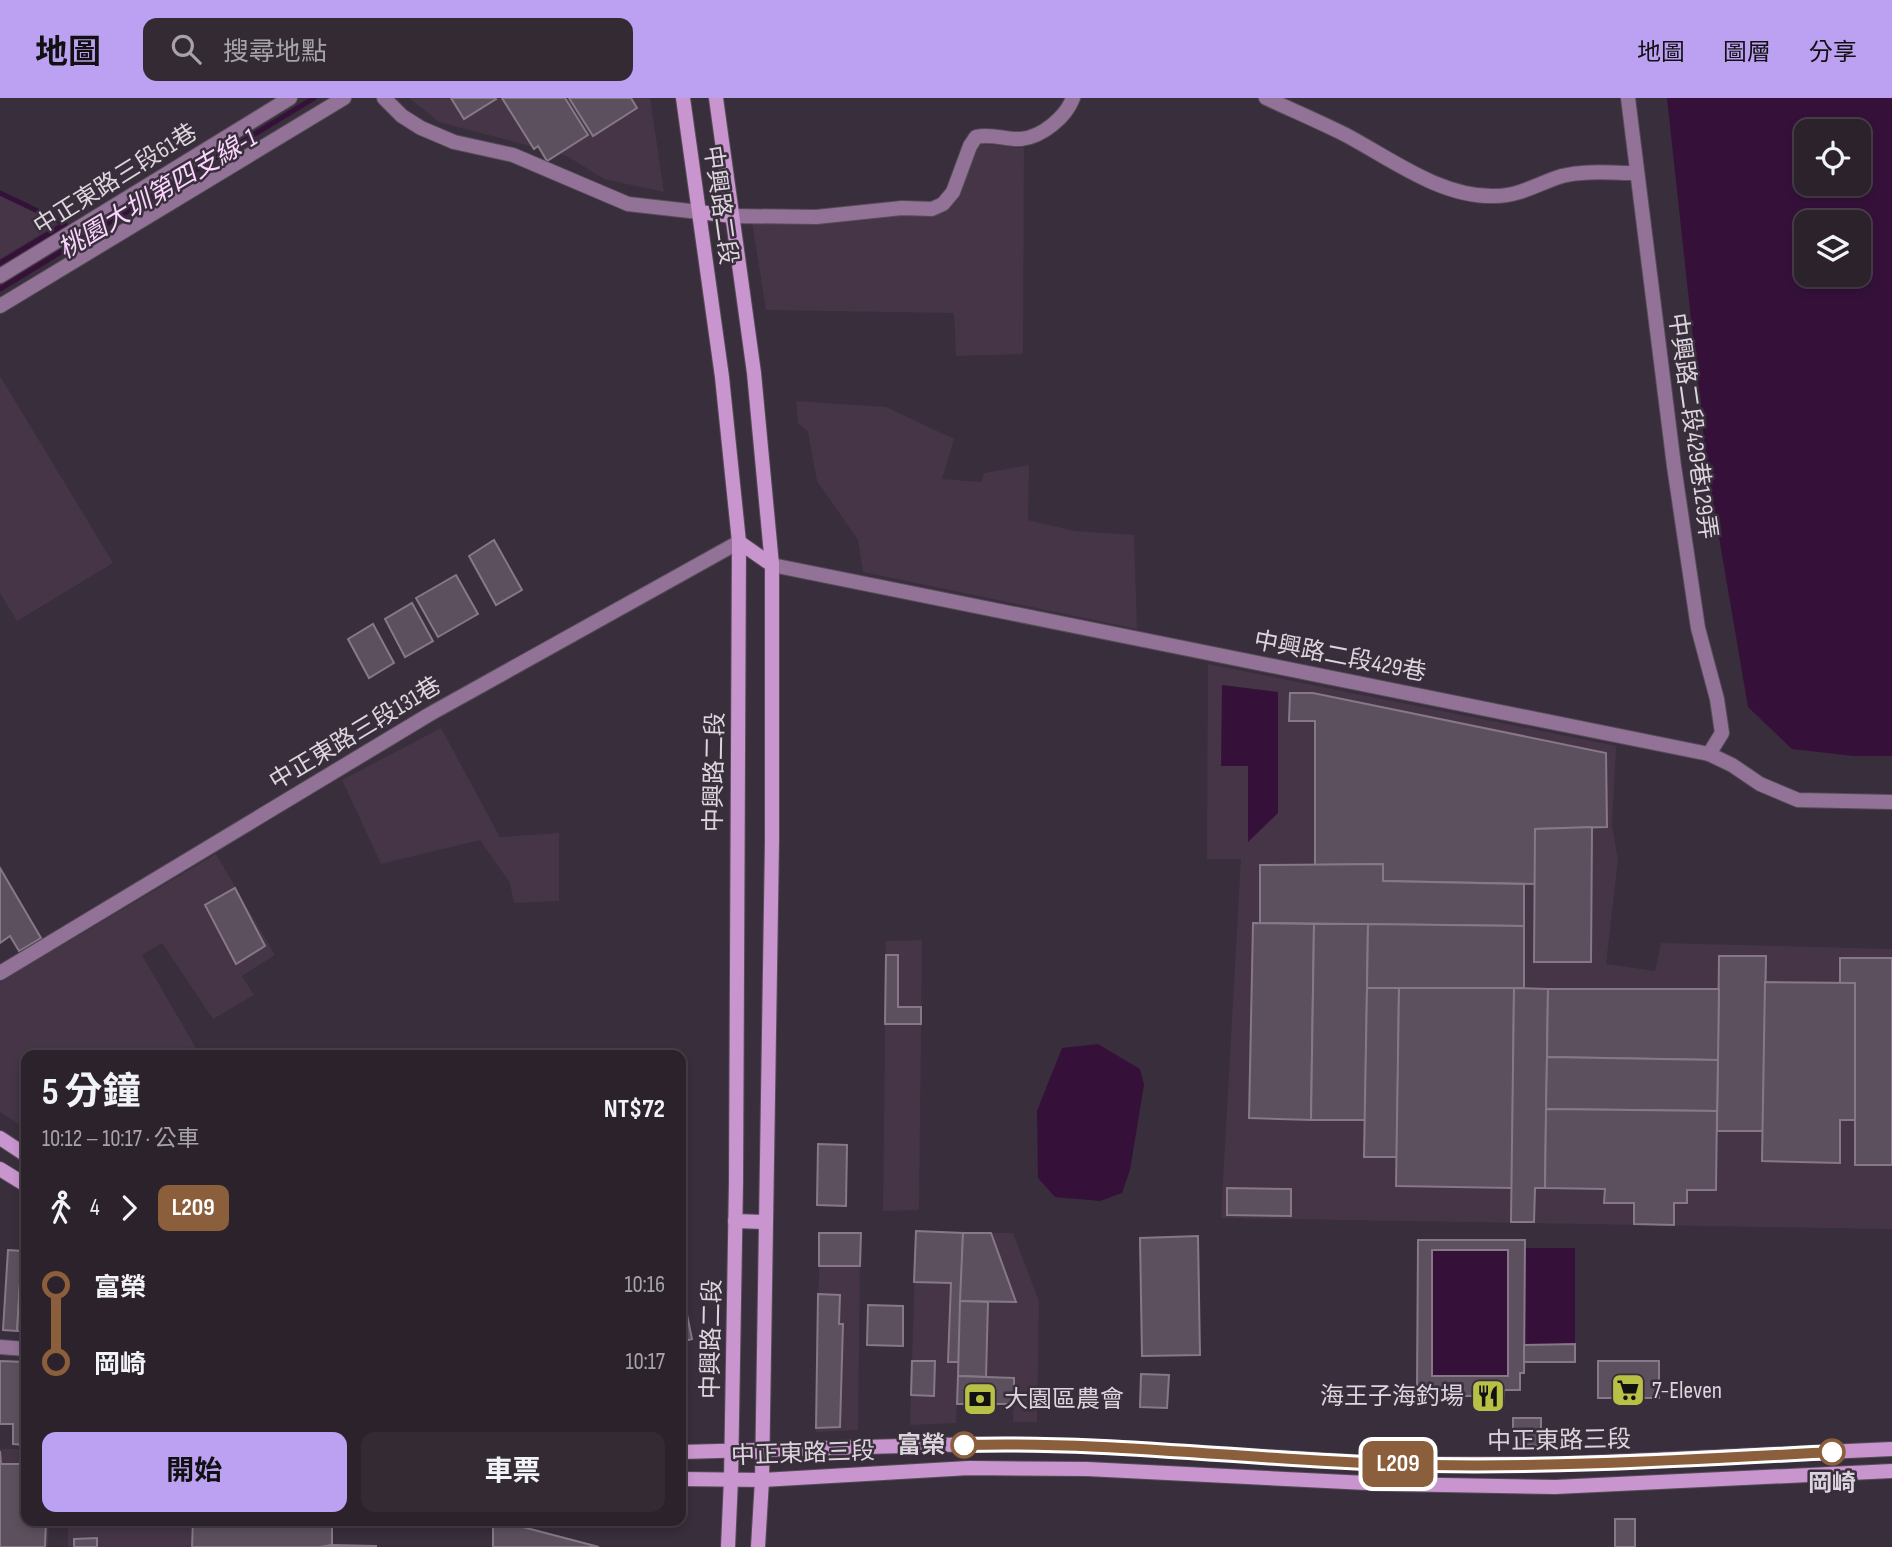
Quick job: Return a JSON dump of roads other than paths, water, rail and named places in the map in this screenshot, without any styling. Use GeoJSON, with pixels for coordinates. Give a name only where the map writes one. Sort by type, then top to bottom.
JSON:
{"type":"FeatureCollection","features":[{"type":"Feature","properties":{"kind":"street","name":"中正東路三段61巷"},"geometry":{"type":"LineString","coordinates":[[0,276],[290,98]]}},
{"type":"Feature","properties":{"kind":"street"},"geometry":{"type":"LineString","coordinates":[[0,306],[344,98]]}},
{"type":"Feature","properties":{"kind":"street"},"geometry":{"type":"LineString","coordinates":[[384,98],[412,122],[454,142],[513,155],[628,204],[732,216],[816,217],[902,208],[932,209],[943,204],[953,192],[976,137],[987,134],[1022,139],[1047,129],[1070,106],[1073,98]]}},
{"type":"Feature","properties":{"kind":"street","name":"中興路二段"},"geometry":{"type":"LineString","coordinates":[[682,98],[722,377],[738,542],[735,1221],[728,1547]]}},
{"type":"Feature","properties":{"kind":"street","name":"中興路二段"},"geometry":{"type":"LineString","coordinates":[[716,98],[754,373],[772,565],[772,841],[762,1480],[758,1547]]}},
{"type":"Feature","properties":{"kind":"street"},"geometry":{"type":"LineString","coordinates":[[1266,98],[1340,132],[1447,190],[1473,196],[1498,197],[1527,191],[1562,176],[1637,173]]}},
{"type":"Feature","properties":{"kind":"street","name":"中興路二段429巷129弄"},"geometry":{"type":"LineString","coordinates":[[1628,98],[1674,466],[1696,614],[1717,699],[1722,733],[1709,754]]}},
{"type":"Feature","properties":{"kind":"street"},"geometry":{"type":"LineString","coordinates":[[738,542],[772,565]]}},
{"type":"Feature","properties":{"kind":"street","name":"中正東路三段131巷"},"geometry":{"type":"LineString","coordinates":[[0,973],[430,714],[738,542]]}},
{"type":"Feature","properties":{"kind":"street","name":"中興路二段429巷"},"geometry":{"type":"LineString","coordinates":[[772,565],[1709,754],[1732,765],[1760,784],[1798,800],[1892,802]]}},
{"type":"Feature","properties":{"kind":"street"},"geometry":{"type":"LineString","coordinates":[[0,1138],[21,1152]]}},
{"type":"Feature","properties":{"kind":"street"},"geometry":{"type":"LineString","coordinates":[[0,1168],[21,1182]]}},
{"type":"Feature","properties":{"kind":"street"},"geometry":{"type":"LineString","coordinates":[[735,1221],[766,1222]]}},
{"type":"Feature","properties":{"kind":"street"},"geometry":{"type":"LineString","coordinates":[[0,1347],[21,1349]]}},
{"type":"Feature","properties":{"kind":"street","name":"中正東路三段"},"geometry":{"type":"LineString","coordinates":[[686,1452],[978,1444],[1091,1446],[1387,1464],[1562,1464],[1892,1450]]}},
{"type":"Feature","properties":{"kind":"street","name":"中正東路三段"},"geometry":{"type":"LineString","coordinates":[[686,1479],[762,1480],[969,1468],[1087,1469],[1387,1484],[1555,1488],[1892,1471]]}},
{"type":"Feature","properties":{"kind":"waterway","name":"桃園大圳第四支線-1"},"geometry":{"type":"LineString","coordinates":[[0,289],[314,98]]}},
{"type":"Feature","properties":{"kind":"waterway"},"geometry":{"type":"LineString","coordinates":[[0,193],[65,224],[0,263]]}},
{"type":"Feature","properties":{"kind":"place","name":"7-Eleven"},"geometry":{"type":"Point","coordinates":[1628,1390]}},
{"type":"Feature","properties":{"kind":"place","name":"海王子海釣場"},"geometry":{"type":"Point","coordinates":[1488,1396]}},
{"type":"Feature","properties":{"kind":"place","name":"大園區農會"},"geometry":{"type":"Point","coordinates":[980,1399]}},
{"type":"Feature","properties":{"kind":"place","name":"富榮"},"geometry":{"type":"Point","coordinates":[964,1445]}},
{"type":"Feature","properties":{"kind":"place","name":"岡崎"},"geometry":{"type":"Point","coordinates":[1832,1452]}}]}
